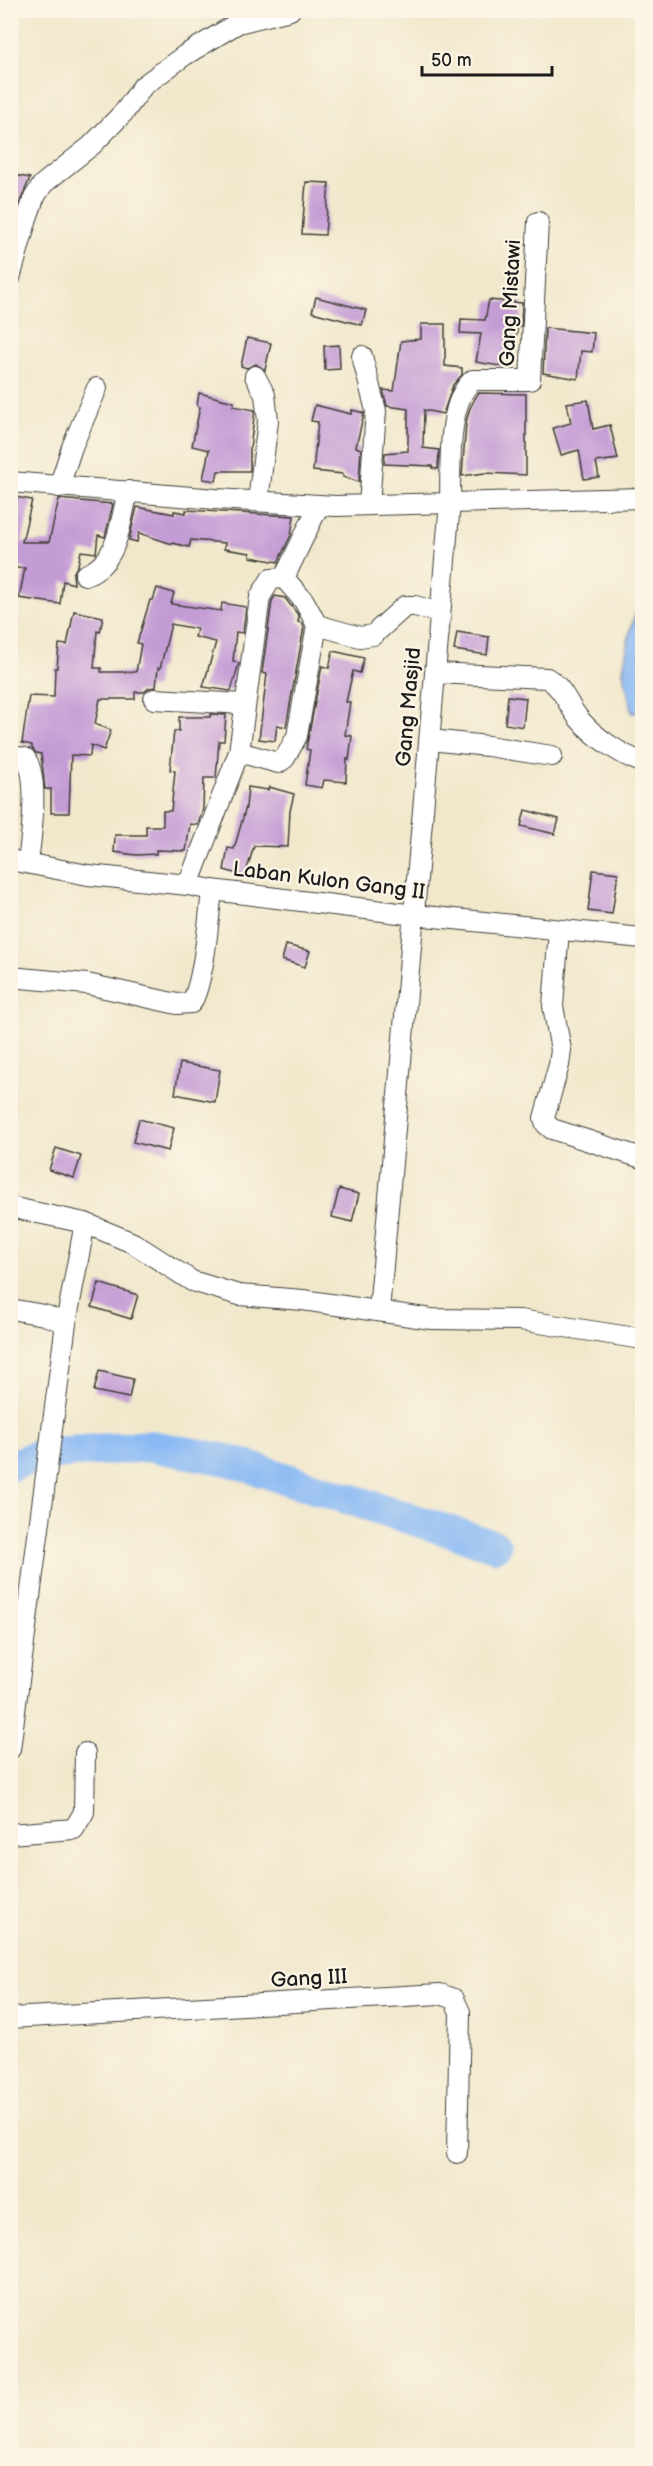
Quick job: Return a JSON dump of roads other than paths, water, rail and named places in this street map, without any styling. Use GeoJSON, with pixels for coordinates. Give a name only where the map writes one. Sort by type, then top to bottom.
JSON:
{"type":"FeatureCollection","features":[{"type":"Feature","properties":{"kind":"street"},"geometry":{"type":"LineString","coordinates":[[10,278],[17,230],[43,184],[92,145],[125,111],[142,86],[239,17],[290,10]]}},
{"type":"Feature","properties":{"kind":"street","name":"Gang Mistawi"},"geometry":{"type":"LineString","coordinates":[[450,503],[454,422],[464,390],[473,380],[530,380],[538,222]]}},
{"type":"Feature","properties":{"kind":"street"},"geometry":{"type":"LineString","coordinates":[[363,356],[376,411],[369,505]]}},
{"type":"Feature","properties":{"kind":"street"},"geometry":{"type":"LineString","coordinates":[[255,376],[264,395],[268,421],[258,501]]}},
{"type":"Feature","properties":{"kind":"street"},"geometry":{"type":"LineString","coordinates":[[59,487],[72,447],[97,388]]}},
{"type":"Feature","properties":{"kind":"street"},"geometry":{"type":"LineString","coordinates":[[10,482],[319,505],[642,498]]}},
{"type":"Feature","properties":{"kind":"street"},"geometry":{"type":"LineString","coordinates":[[85,575],[96,571],[116,545],[128,491]]}},
{"type":"Feature","properties":{"kind":"street","name":"Gang Masjid"},"geometry":{"type":"LineString","coordinates":[[379,1311],[450,503]]}},
{"type":"Feature","properties":{"kind":"street"},"geometry":{"type":"LineString","coordinates":[[285,578],[319,505]]}},
{"type":"Feature","properties":{"kind":"street"},"geometry":{"type":"LineString","coordinates":[[239,752],[278,763],[285,758],[297,736],[318,625],[304,601],[285,578]]}},
{"type":"Feature","properties":{"kind":"street"},"geometry":{"type":"LineString","coordinates":[[188,885],[239,752],[260,597],[271,579],[285,578]]}},
{"type":"Feature","properties":{"kind":"street"},"geometry":{"type":"LineString","coordinates":[[318,625],[360,637],[373,635],[405,606],[415,606],[440,613]]}},
{"type":"Feature","properties":{"kind":"street"},"geometry":{"type":"LineString","coordinates":[[435,674],[547,678],[558,686],[580,720],[593,733],[630,758],[642,762]]}},
{"type":"Feature","properties":{"kind":"street"},"geometry":{"type":"LineString","coordinates":[[154,699],[244,704]]}},
{"type":"Feature","properties":{"kind":"street"},"geometry":{"type":"LineString","coordinates":[[430,740],[552,756]]}},
{"type":"Feature","properties":{"kind":"street"},"geometry":{"type":"LineString","coordinates":[[10,756],[25,758],[30,765],[34,813],[19,861]]}},
{"type":"Feature","properties":{"kind":"street","name":"Laban Kulon Gang II"},"geometry":{"type":"LineString","coordinates":[[19,861],[88,875],[188,885],[212,890],[415,915],[642,938]]}},
{"type":"Feature","properties":{"kind":"street"},"geometry":{"type":"LineString","coordinates":[[10,977],[87,984],[177,1004],[191,1003],[195,998],[202,963],[212,890]]}},
{"type":"Feature","properties":{"kind":"street"},"geometry":{"type":"LineString","coordinates":[[559,930],[553,1006],[561,1050],[544,1118],[546,1125],[552,1129],[642,1158]]}},
{"type":"Feature","properties":{"kind":"street"},"geometry":{"type":"LineString","coordinates":[[10,1207],[85,1223],[132,1243],[192,1281],[239,1295],[303,1300],[431,1319],[520,1320],[642,1339]]}},
{"type":"Feature","properties":{"kind":"street"},"geometry":{"type":"LineString","coordinates":[[10,1749],[66,1323],[85,1223]]}},
{"type":"Feature","properties":{"kind":"street"},"geometry":{"type":"LineString","coordinates":[[10,1309],[44,1315],[66,1323]]}},
{"type":"Feature","properties":{"kind":"street"},"geometry":{"type":"LineString","coordinates":[[10,1834],[74,1829],[84,1812],[85,1752]]}},
{"type":"Feature","properties":{"kind":"street","name":"Gang III"},"geometry":{"type":"LineString","coordinates":[[10,2019],[440,1994],[454,1999],[460,2012],[457,2153]]}},
{"type":"Feature","properties":{"kind":"water"},"geometry":{"type":"Polygon","coordinates":[[[642,593],[642,713],[632,713],[623,671],[630,631],[642,593]]]}},
{"type":"Feature","properties":{"kind":"waterway"},"geometry":{"type":"LineString","coordinates":[[10,1466],[43,1454],[150,1446],[228,1460],[495,1546]]}}]}
